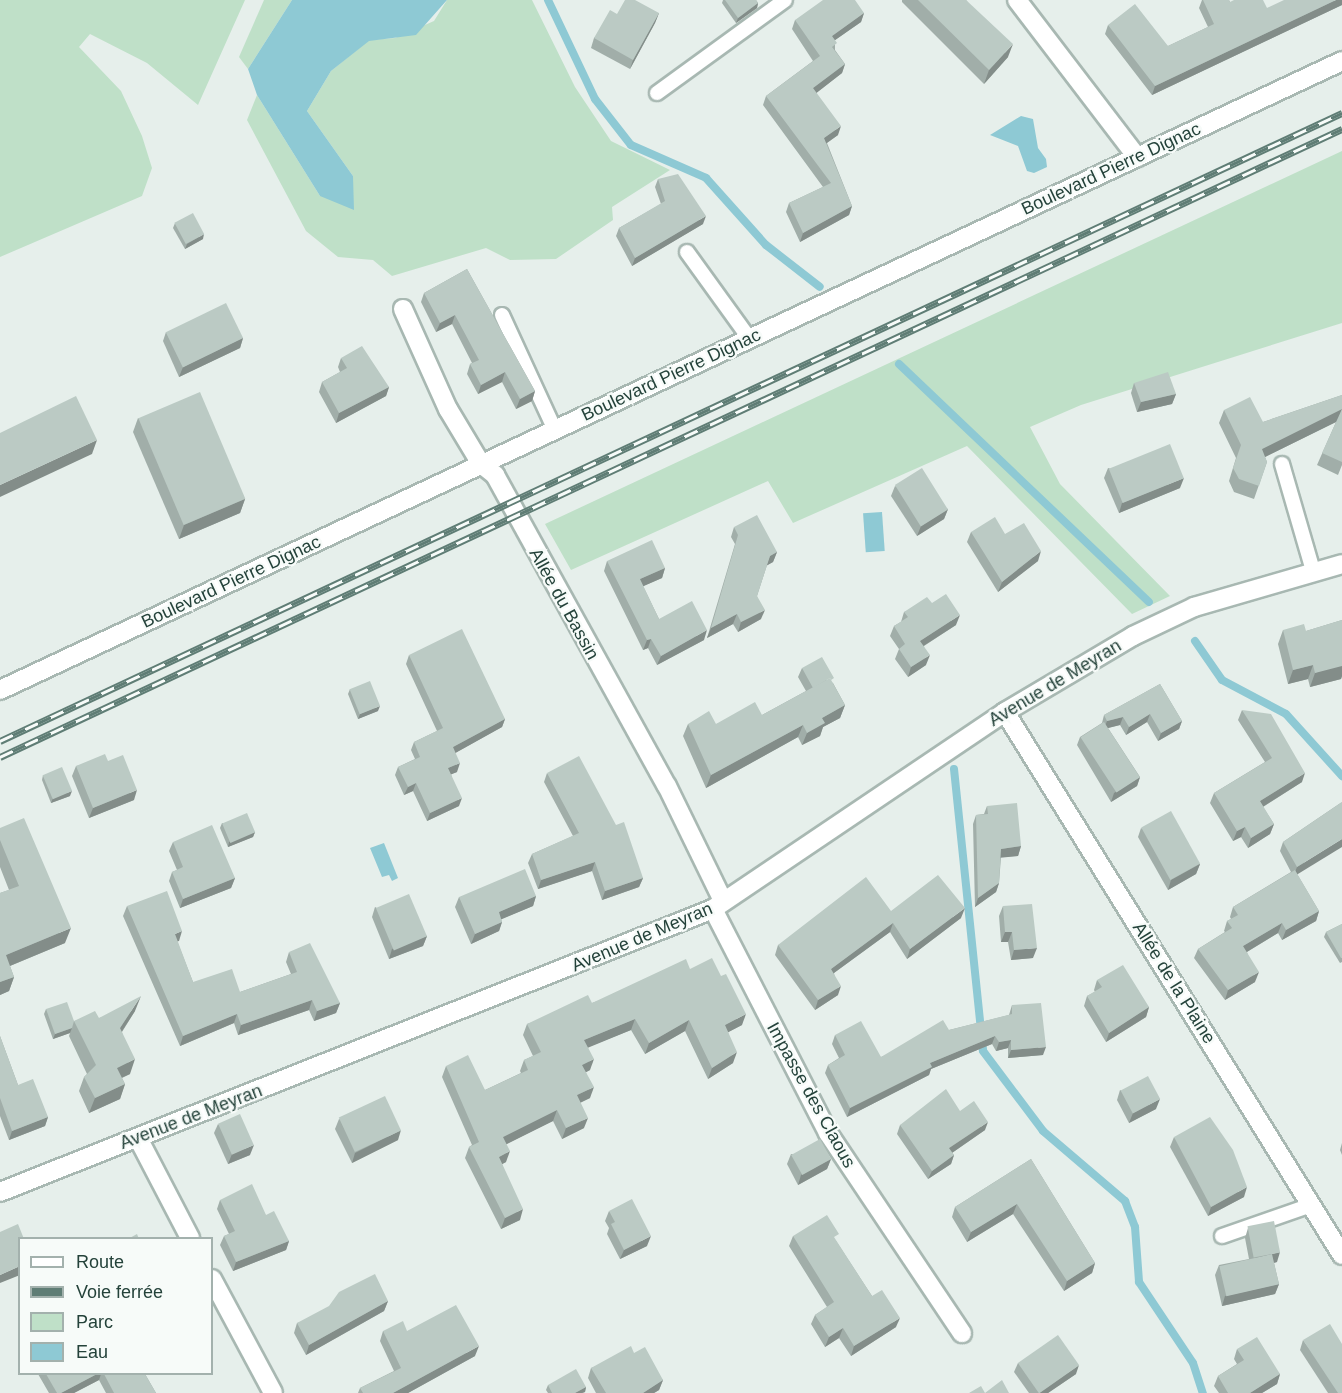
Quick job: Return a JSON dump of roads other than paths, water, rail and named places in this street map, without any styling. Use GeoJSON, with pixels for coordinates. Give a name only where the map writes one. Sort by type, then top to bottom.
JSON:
{"type":"FeatureCollection","features":[{"type":"Feature","properties":{"kind":"street"},"geometry":{"type":"LineString","coordinates":[[1017,0],[1137,157]]}},
{"type":"Feature","properties":{"kind":"street","name":"Boulevard Pierre Dignac"},"geometry":{"type":"LineString","coordinates":[[0,690],[1342,61]]}},
{"type":"Feature","properties":{"kind":"street","name":"Allée du Bassin"},"geometry":{"type":"LineString","coordinates":[[404,309],[448,409],[482,464],[495,475],[667,786],[718,905]]}},
{"type":"Feature","properties":{"kind":"street","name":"Avenue de Meyran"},"geometry":{"type":"LineString","coordinates":[[0,1192],[718,905],[1005,712],[1194,607],[1342,564]]}},
{"type":"Feature","properties":{"kind":"street","name":"Allée de la Plaine"},"geometry":{"type":"LineString","coordinates":[[1005,712],[1342,1255]]}},
{"type":"Feature","properties":{"kind":"street","name":"Impasse des Claous"},"geometry":{"type":"LineString","coordinates":[[718,905],[828,1133],[962,1333]]}},
{"type":"Feature","properties":{"kind":"street"},"geometry":{"type":"LineString","coordinates":[[138,1138],[189,1237]]}},
{"type":"Feature","properties":{"kind":"street"},"geometry":{"type":"LineString","coordinates":[[213,1281],[273,1393]]}},
{"type":"Feature","properties":{"kind":"lane"},"geometry":{"type":"LineString","coordinates":[[657,93],[785,0]]}},
{"type":"Feature","properties":{"kind":"lane"},"geometry":{"type":"LineString","coordinates":[[687,252],[749,338]]}},
{"type":"Feature","properties":{"kind":"lane"},"geometry":{"type":"LineString","coordinates":[[502,315],[555,430]]}},
{"type":"Feature","properties":{"kind":"lane"},"geometry":{"type":"LineString","coordinates":[[1282,464],[1313,571]]}},
{"type":"Feature","properties":{"kind":"lane"},"geometry":{"type":"LineString","coordinates":[[1222,1236],[1311,1205]]}},
{"type":"Feature","properties":{"kind":"water"},"geometry":{"type":"Polygon","coordinates":[[[292,0],[447,0],[416,35],[369,41],[331,71],[307,111],[353,176],[354,210],[320,196],[257,95],[248,69],[292,0]]]}},
{"type":"Feature","properties":{"kind":"water"},"geometry":{"type":"Polygon","coordinates":[[[1021,116],[1033,119],[1038,148],[1046,159],[1047,167],[1034,173],[1027,171],[1018,146],[990,135],[1021,116]]]}},
{"type":"Feature","properties":{"kind":"water"},"geometry":{"type":"Polygon","coordinates":[[[882,512],[885,551],[866,552],[863,513],[882,512]]]}},
{"type":"Feature","properties":{"kind":"water"},"geometry":{"type":"Polygon","coordinates":[[[384,843],[398,878],[392,881],[389,875],[382,877],[370,848],[384,843]]]}},
{"type":"Feature","properties":{"kind":"waterway"},"geometry":{"type":"LineString","coordinates":[[548,0],[595,99],[631,145],[706,178],[766,245],[820,287]]}},
{"type":"Feature","properties":{"kind":"waterway"},"geometry":{"type":"LineString","coordinates":[[899,364],[1149,602]]}},
{"type":"Feature","properties":{"kind":"waterway"},"geometry":{"type":"LineString","coordinates":[[1195,641],[1222,680],[1286,714],[1342,776]]}},
{"type":"Feature","properties":{"kind":"waterway"},"geometry":{"type":"LineString","coordinates":[[954,769],[983,1051],[1043,1131],[1125,1201],[1135,1227],[1139,1282],[1193,1363],[1203,1393]]}},
{"type":"Feature","properties":{"kind":"railway"},"geometry":{"type":"LineString","coordinates":[[0,741],[1342,113]]}},
{"type":"Feature","properties":{"kind":"railway"},"geometry":{"type":"LineString","coordinates":[[0,757],[1342,129]]}}]}
